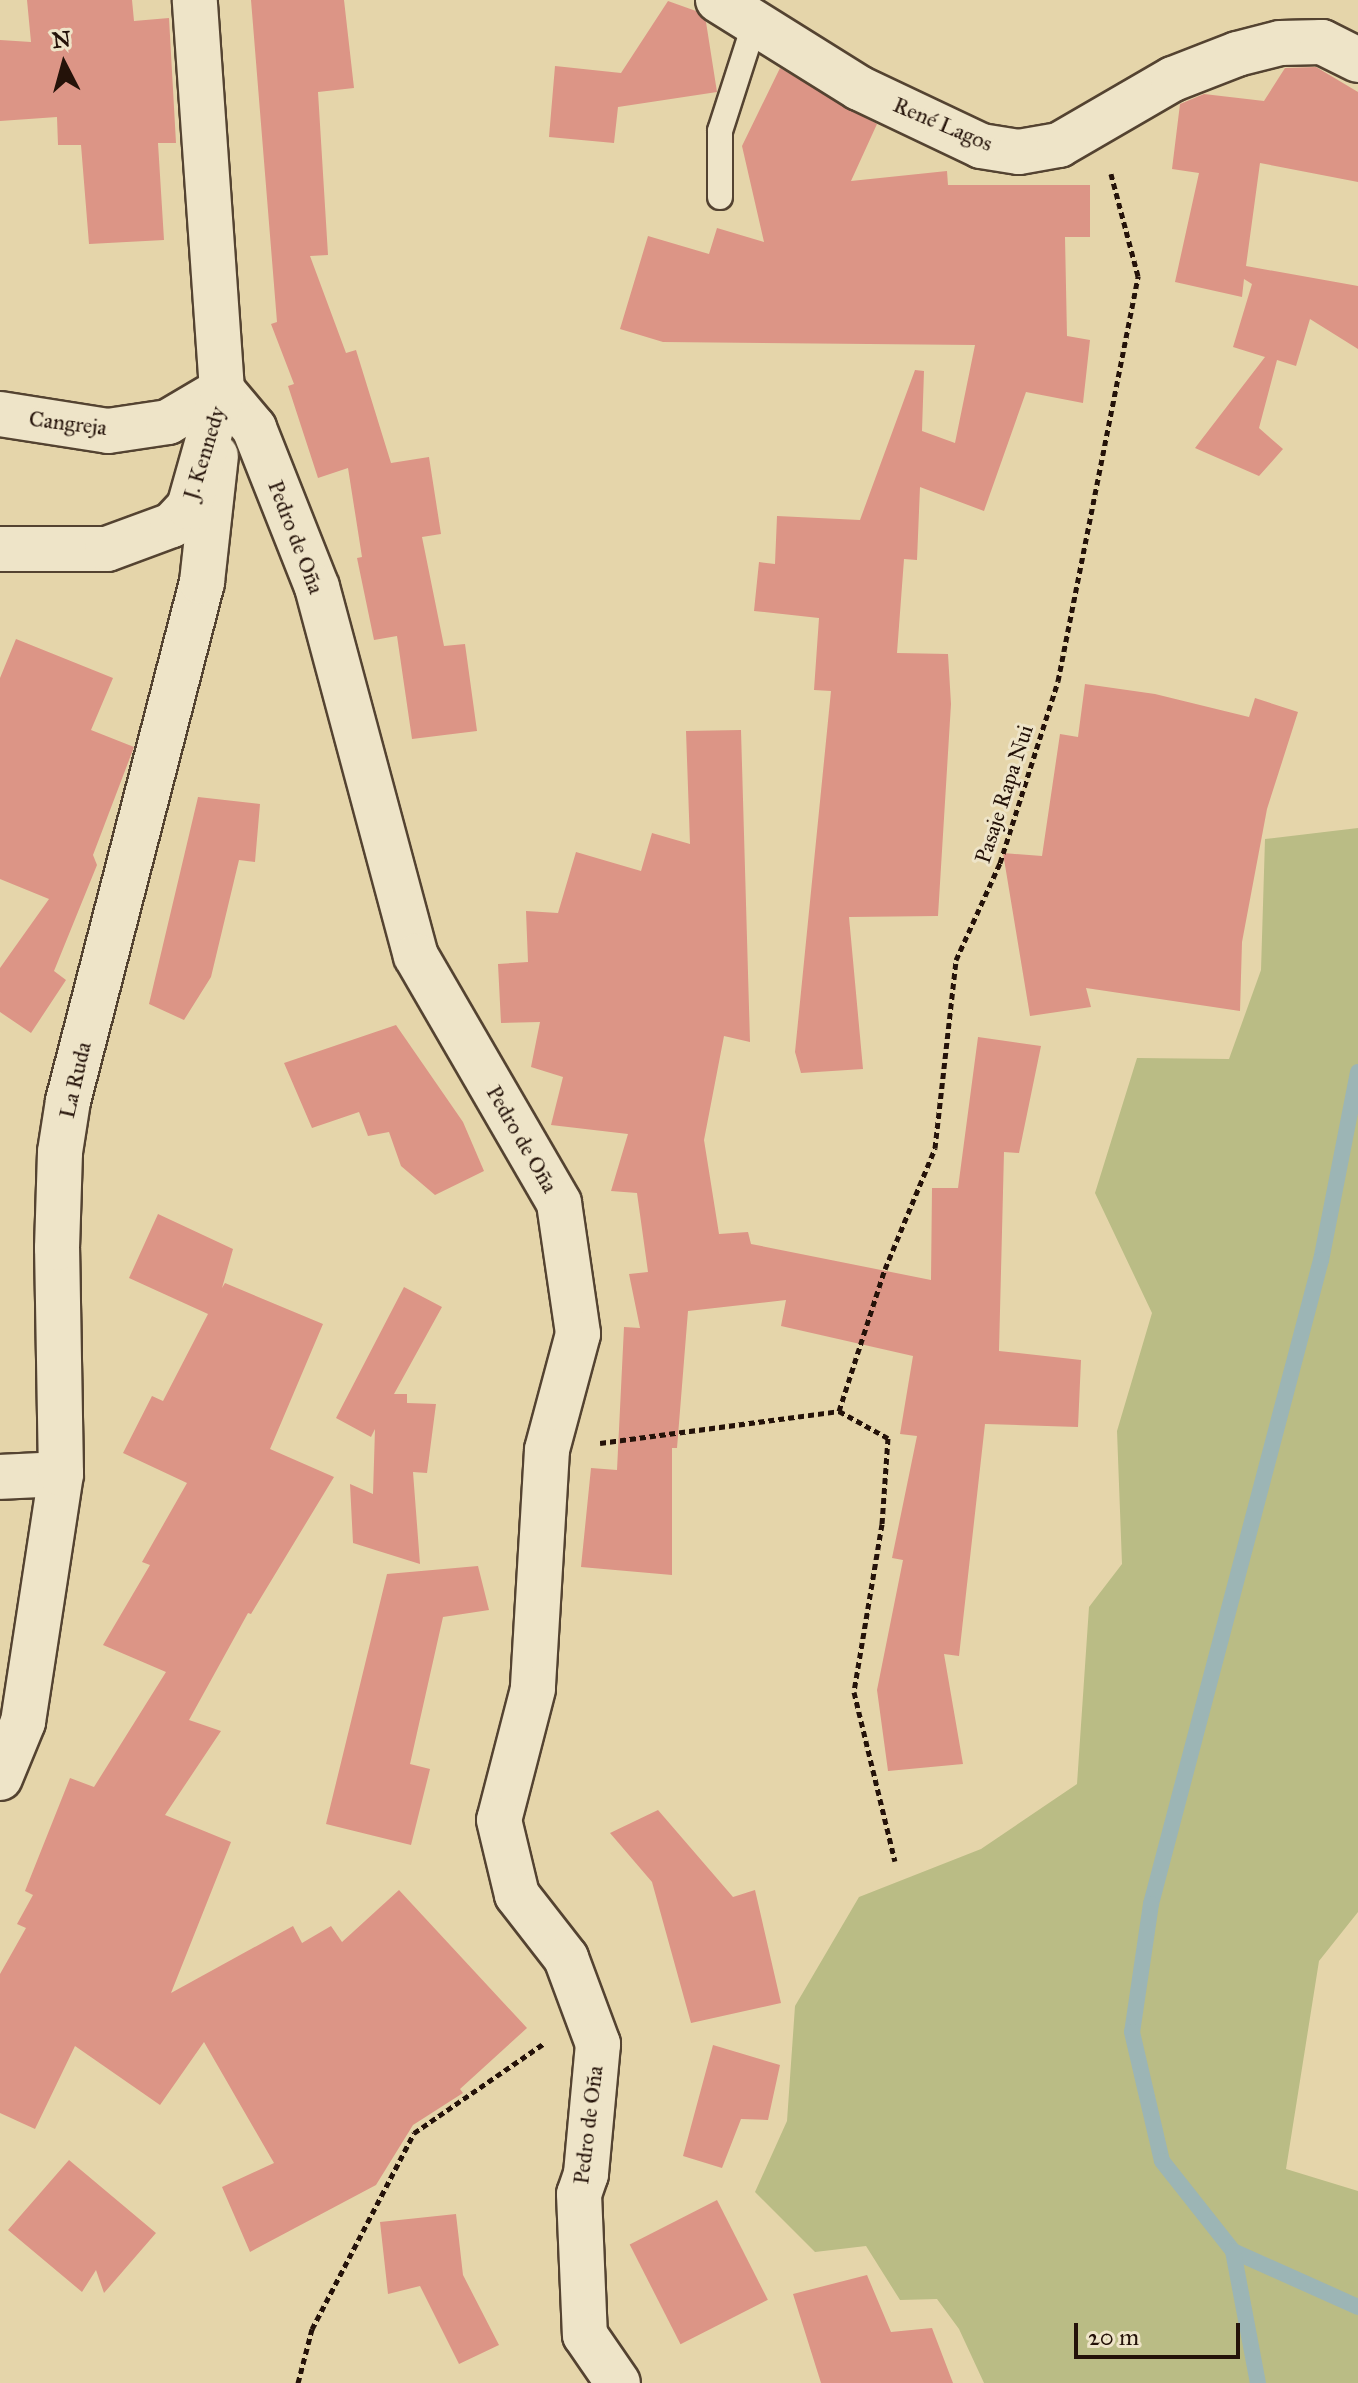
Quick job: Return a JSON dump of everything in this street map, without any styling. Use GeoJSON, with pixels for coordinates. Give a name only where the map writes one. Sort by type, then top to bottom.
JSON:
{"type":"FeatureCollection","features":[{"type":"Feature","properties":{"kind":"street"},"geometry":{"type":"LineString","coordinates":[[195,0],[222,390]]}},
{"type":"Feature","properties":{"kind":"street","name":"René Lagos"},"geometry":{"type":"LineString","coordinates":[[718,0],[859,88],[981,146],[1019,152],[1059,145],[1173,79],[1237,54],[1280,43],[1322,42],[1358,60]]}},
{"type":"Feature","properties":{"kind":"street","name":"Cangreja"},"geometry":{"type":"LineString","coordinates":[[0,414],[108,431],[168,422],[222,390]]}},
{"type":"Feature","properties":{"kind":"street","name":"J. Kennedy"},"geometry":{"type":"LineString","coordinates":[[0,549],[107,549],[172,525],[189,507],[222,390]]}},
{"type":"Feature","properties":{"kind":"street","name":"Pedro de Oña"},"geometry":{"type":"LineString","coordinates":[[222,390],[254,428],[317,587],[416,956],[559,1203],[578,1334],[547,1450],[533,1689],[499,1820],[517,1895],[566,1958],[598,2044],[586,2174],[579,2194],[585,2335],[618,2383]]}},
{"type":"Feature","properties":{"kind":"street","name":"La Ruda"},"geometry":{"type":"LineString","coordinates":[[0,1778],[23,1722],[61,1474],[60,1152],[68,1101],[202,582],[222,390]]}},
{"type":"Feature","properties":{"kind":"street"},"geometry":{"type":"LineString","coordinates":[[0,1477],[61,1474]]}},
{"type":"Feature","properties":{"kind":"lane"},"geometry":{"type":"LineString","coordinates":[[720,197],[720,131],[754,25]]}},
{"type":"Feature","properties":{"kind":"path","name":"Pasaje Rapa Nui"},"geometry":{"type":"LineString","coordinates":[[839,1411],[885,1269],[935,1148],[956,960],[1000,863],[1065,650],[1138,276],[1111,173]]}},
{"type":"Feature","properties":{"kind":"path"},"geometry":{"type":"LineString","coordinates":[[547,1450],[839,1411],[888,1438],[870,1613],[854,1692],[895,1861]]}},
{"type":"Feature","properties":{"kind":"path"},"geometry":{"type":"LineString","coordinates":[[298,2383],[312,2329],[414,2133],[587,2014]]}},
{"type":"Feature","properties":{"kind":"green space"},"geometry":{"type":"Polygon","coordinates":[[[1358,828],[1358,1912],[1319,1961],[1286,2169],[1358,2191],[1358,2383],[984,2383],[959,2329],[937,2299],[900,2300],[866,2246],[815,2252],[755,2192],[787,2121],[795,2006],[859,1897],[981,1849],[1077,1784],[1089,1607],[1122,1564],[1117,1431],[1152,1313],[1095,1193],[1137,1058],[1229,1059],[1261,970],[1265,839],[1358,828]]]}},
{"type":"Feature","properties":{"kind":"building"},"geometry":{"type":"Polygon","coordinates":[[[27,0],[132,0],[134,21],[169,18],[176,143],[158,143],[164,240],[89,244],[81,145],[58,145],[57,117],[0,121],[0,40],[31,42],[27,0]]]}},
{"type":"Feature","properties":{"kind":"building"},"geometry":{"type":"Polygon","coordinates":[[[251,0],[344,0],[354,88],[318,92],[328,255],[310,256],[346,353],[356,350],[391,463],[429,457],[441,534],[422,537],[444,646],[465,644],[477,731],[412,739],[397,636],[374,640],[357,558],[362,557],[348,468],[318,478],[288,386],[294,384],[271,324],[277,322],[251,0]]]}},
{"type":"Feature","properties":{"kind":"building"},"geometry":{"type":"Polygon","coordinates":[[[668,1],[696,11],[706,22],[717,92],[618,107],[614,143],[549,137],[555,66],[621,73],[668,1]]]}},
{"type":"Feature","properties":{"kind":"building"},"geometry":{"type":"Polygon","coordinates":[[[1316,67],[1358,92],[1358,182],[1260,163],[1246,266],[1358,286],[1358,349],[1310,319],[1296,366],[1277,360],[1259,428],[1283,449],[1259,476],[1195,448],[1265,357],[1233,347],[1252,284],[1244,279],[1242,297],[1175,282],[1199,173],[1172,169],[1180,104],[1204,94],[1264,101],[1285,68],[1316,67]]]}},
{"type":"Feature","properties":{"kind":"building"},"geometry":{"type":"Polygon","coordinates":[[[780,68],[877,124],[851,181],[947,171],[948,185],[1090,185],[1090,237],[1065,237],[1067,336],[1090,340],[1083,403],[1026,392],[984,511],[920,487],[917,560],[904,559],[897,653],[948,654],[951,704],[938,916],[849,917],[863,1069],[801,1073],[795,1052],[831,691],[814,690],[819,618],[754,611],[759,562],[775,564],[777,516],[860,520],[915,370],[924,371],[922,431],[955,443],[975,345],[663,342],[620,329],[648,236],[709,254],[717,228],[764,242],[742,146],[780,68]]]}},
{"type":"Feature","properties":{"kind":"building"},"geometry":{"type":"Polygon","coordinates":[[[16,639],[113,678],[91,730],[134,747],[93,855],[97,865],[54,971],[66,980],[31,1033],[0,1012],[0,968],[49,899],[0,879],[0,678],[16,639]]]}},
{"type":"Feature","properties":{"kind":"building"},"geometry":{"type":"Polygon","coordinates":[[[1085,684],[1155,694],[1249,717],[1255,698],[1298,712],[1267,809],[1242,942],[1240,1011],[1086,988],[1091,1007],[1030,1016],[1003,853],[1042,856],[1060,734],[1078,737],[1085,684]]]}},
{"type":"Feature","properties":{"kind":"building"},"geometry":{"type":"Polygon","coordinates":[[[741,730],[750,1042],[724,1036],[704,1140],[719,1234],[748,1232],[751,1244],[931,1280],[932,1188],[958,1188],[978,1037],[1041,1046],[1019,1153],[1004,1152],[999,1351],[1081,1360],[1078,1427],[985,1424],[959,1656],[944,1654],[963,1764],[888,1771],[877,1690],[903,1560],[892,1558],[917,1436],[900,1434],[913,1356],[781,1326],[786,1300],[688,1311],[677,1448],[672,1448],[672,1575],[581,1567],[591,1468],[617,1470],[624,1327],[640,1328],[629,1274],[648,1272],[637,1193],[611,1191],[628,1134],[551,1125],[563,1077],[531,1067],[540,1022],[501,1023],[498,964],[528,962],[526,911],[558,913],[576,852],[641,871],[652,833],[690,844],[686,731],[741,730]]]}},
{"type":"Feature","properties":{"kind":"building"},"geometry":{"type":"Polygon","coordinates":[[[198,797],[260,804],[255,862],[239,860],[211,977],[184,1020],[149,1004],[198,797]]]}},
{"type":"Feature","properties":{"kind":"building"},"geometry":{"type":"Polygon","coordinates":[[[396,1025],[463,1122],[484,1171],[435,1195],[401,1166],[389,1132],[368,1136],[359,1112],[312,1128],[284,1063],[396,1025]]]}},
{"type":"Feature","properties":{"kind":"building"},"geometry":{"type":"Polygon","coordinates":[[[158,1214],[233,1249],[222,1288],[225,1283],[323,1324],[270,1449],[334,1477],[251,1614],[248,1613],[189,1720],[221,1731],[165,1815],[231,1842],[171,1993],[293,1926],[302,1943],[331,1926],[342,1942],[399,1890],[527,2028],[460,2089],[463,2093],[413,2125],[376,2185],[250,2252],[222,2187],[274,2163],[204,2042],[160,2105],[75,2046],[35,2129],[0,2113],[0,1974],[26,1928],[17,1924],[33,1895],[25,1891],[70,1778],[94,1787],[166,1672],[103,1645],[150,1565],[142,1562],[187,1483],[123,1453],[152,1396],[163,1401],[208,1314],[129,1278],[158,1214]]]}},
{"type":"Feature","properties":{"kind":"building"},"geometry":{"type":"Polygon","coordinates":[[[404,1287],[442,1307],[394,1394],[407,1394],[407,1403],[436,1404],[427,1473],[413,1472],[420,1564],[353,1543],[350,1484],[373,1494],[375,1429],[371,1437],[336,1418],[404,1287]]]}},
{"type":"Feature","properties":{"kind":"building"},"geometry":{"type":"Polygon","coordinates":[[[478,1566],[489,1610],[443,1617],[410,1764],[430,1769],[411,1845],[326,1824],[387,1574],[478,1566]]]}},
{"type":"Feature","properties":{"kind":"building"},"geometry":{"type":"Polygon","coordinates":[[[658,1810],[733,1897],[755,1890],[781,2003],[691,2023],[652,1882],[610,1833],[658,1810]]]}},
{"type":"Feature","properties":{"kind":"building"},"geometry":{"type":"Polygon","coordinates":[[[713,2045],[780,2065],[768,2120],[741,2119],[722,2168],[683,2156],[713,2045]]]}},
{"type":"Feature","properties":{"kind":"building"},"geometry":{"type":"Polygon","coordinates":[[[69,2160],[156,2233],[104,2293],[96,2270],[82,2292],[8,2230],[69,2160]]]}},
{"type":"Feature","properties":{"kind":"building"},"geometry":{"type":"Polygon","coordinates":[[[717,2200],[768,2300],[681,2344],[630,2244],[717,2200]]]}},
{"type":"Feature","properties":{"kind":"building"},"geometry":{"type":"Polygon","coordinates":[[[456,2214],[463,2275],[499,2345],[459,2364],[420,2286],[388,2294],[380,2222],[456,2214]]]}},
{"type":"Feature","properties":{"kind":"building"},"geometry":{"type":"Polygon","coordinates":[[[867,2275],[891,2332],[932,2328],[953,2383],[821,2383],[793,2294],[867,2275]]]}},
{"type":"Feature","properties":{"kind":"waterway"},"geometry":{"type":"LineString","coordinates":[[1358,1072],[1321,1260],[1151,1904],[1132,2032],[1162,2161],[1233,2251],[1358,2307]]}},
{"type":"Feature","properties":{"kind":"waterway"},"geometry":{"type":"LineString","coordinates":[[1233,2251],[1258,2383]]}}]}
